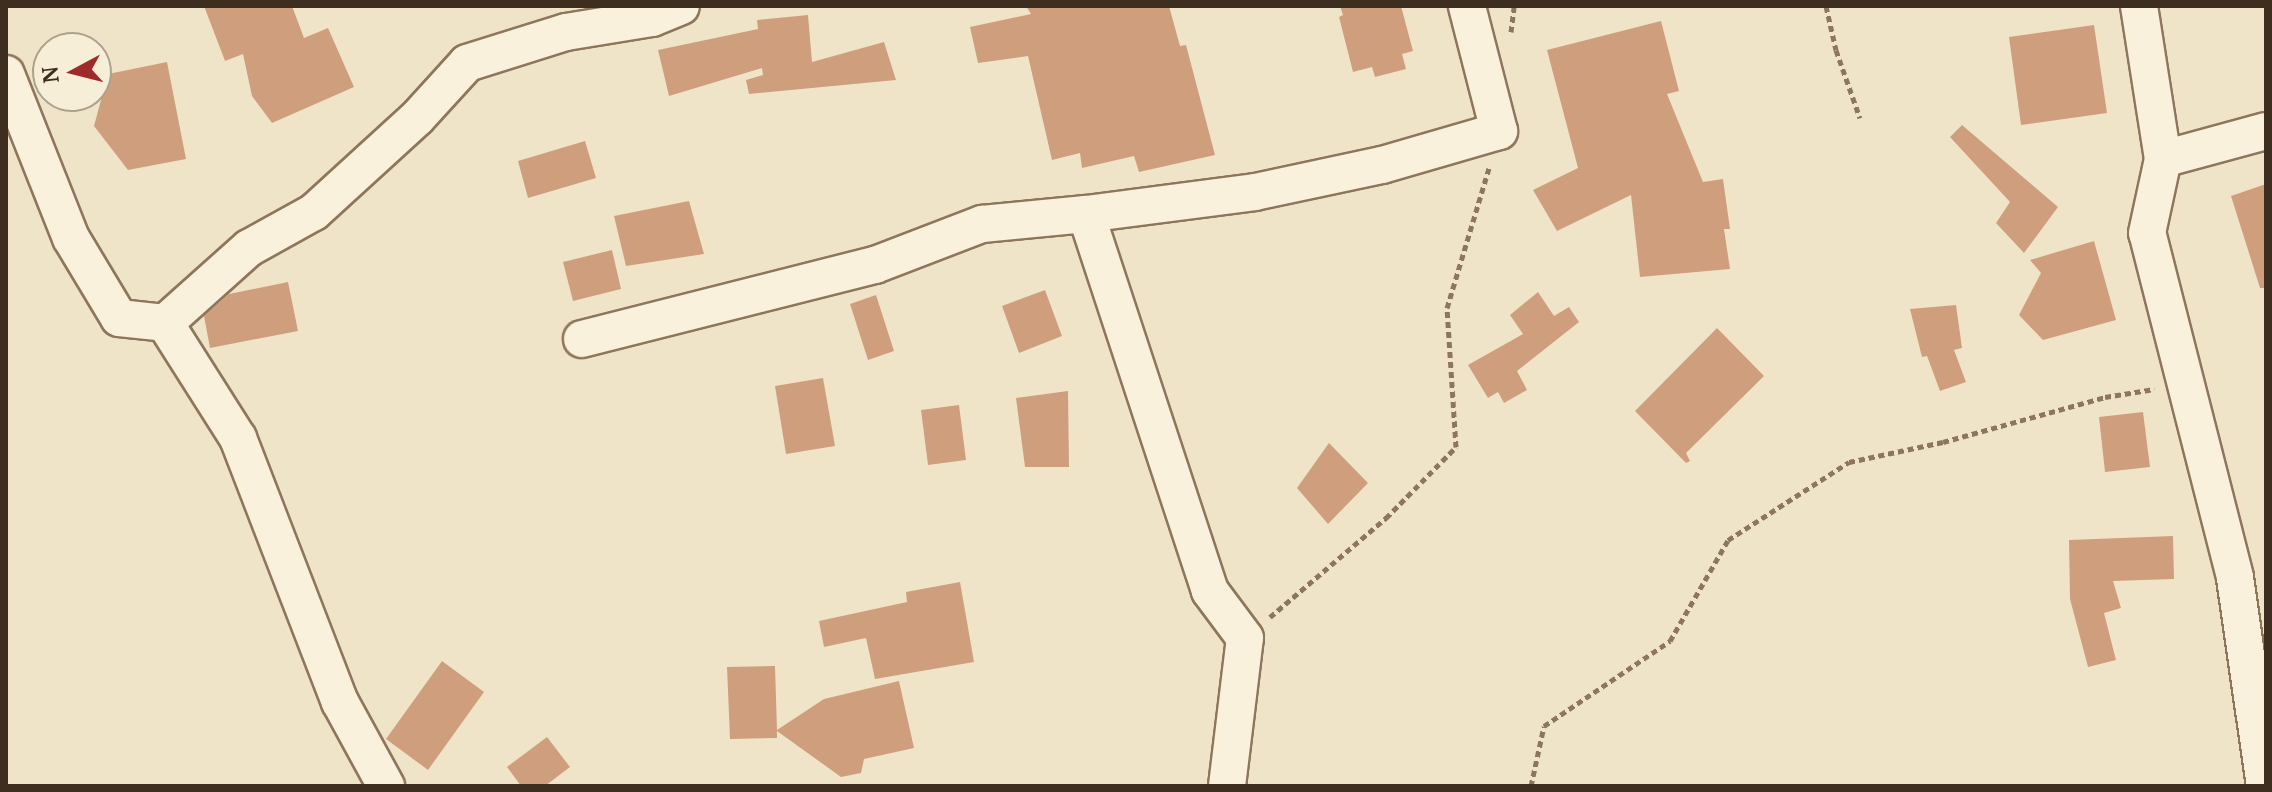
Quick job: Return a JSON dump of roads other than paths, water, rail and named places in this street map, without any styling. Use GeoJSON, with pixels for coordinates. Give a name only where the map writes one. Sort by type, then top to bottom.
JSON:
{"type":"FeatureCollection","features":[{"type":"Feature","properties":{"kind":"street"},"geometry":{"type":"LineString","coordinates":[[6,74],[71,238],[119,318],[165,323],[249,248],[314,212],[417,118],[467,63],[566,32],[652,18],[681,6]]}},
{"type":"Feature","properties":{"kind":"street"},"geometry":{"type":"LineString","coordinates":[[582,339],[875,265],[982,224],[1255,192],[1382,165],[1499,131],[1467,6]]}},
{"type":"Feature","properties":{"kind":"street"},"geometry":{"type":"LineString","coordinates":[[2139,6],[2163,159],[2147,233],[2235,577],[2265,786]]}},
{"type":"Feature","properties":{"kind":"street"},"geometry":{"type":"LineString","coordinates":[[2163,159],[2266,131]]}},
{"type":"Feature","properties":{"kind":"street"},"geometry":{"type":"LineString","coordinates":[[1086,214],[1210,591],[1245,638],[1227,786]]}},
{"type":"Feature","properties":{"kind":"street"},"geometry":{"type":"LineString","coordinates":[[165,323],[238,438],[340,702],[386,786]]}}]}
